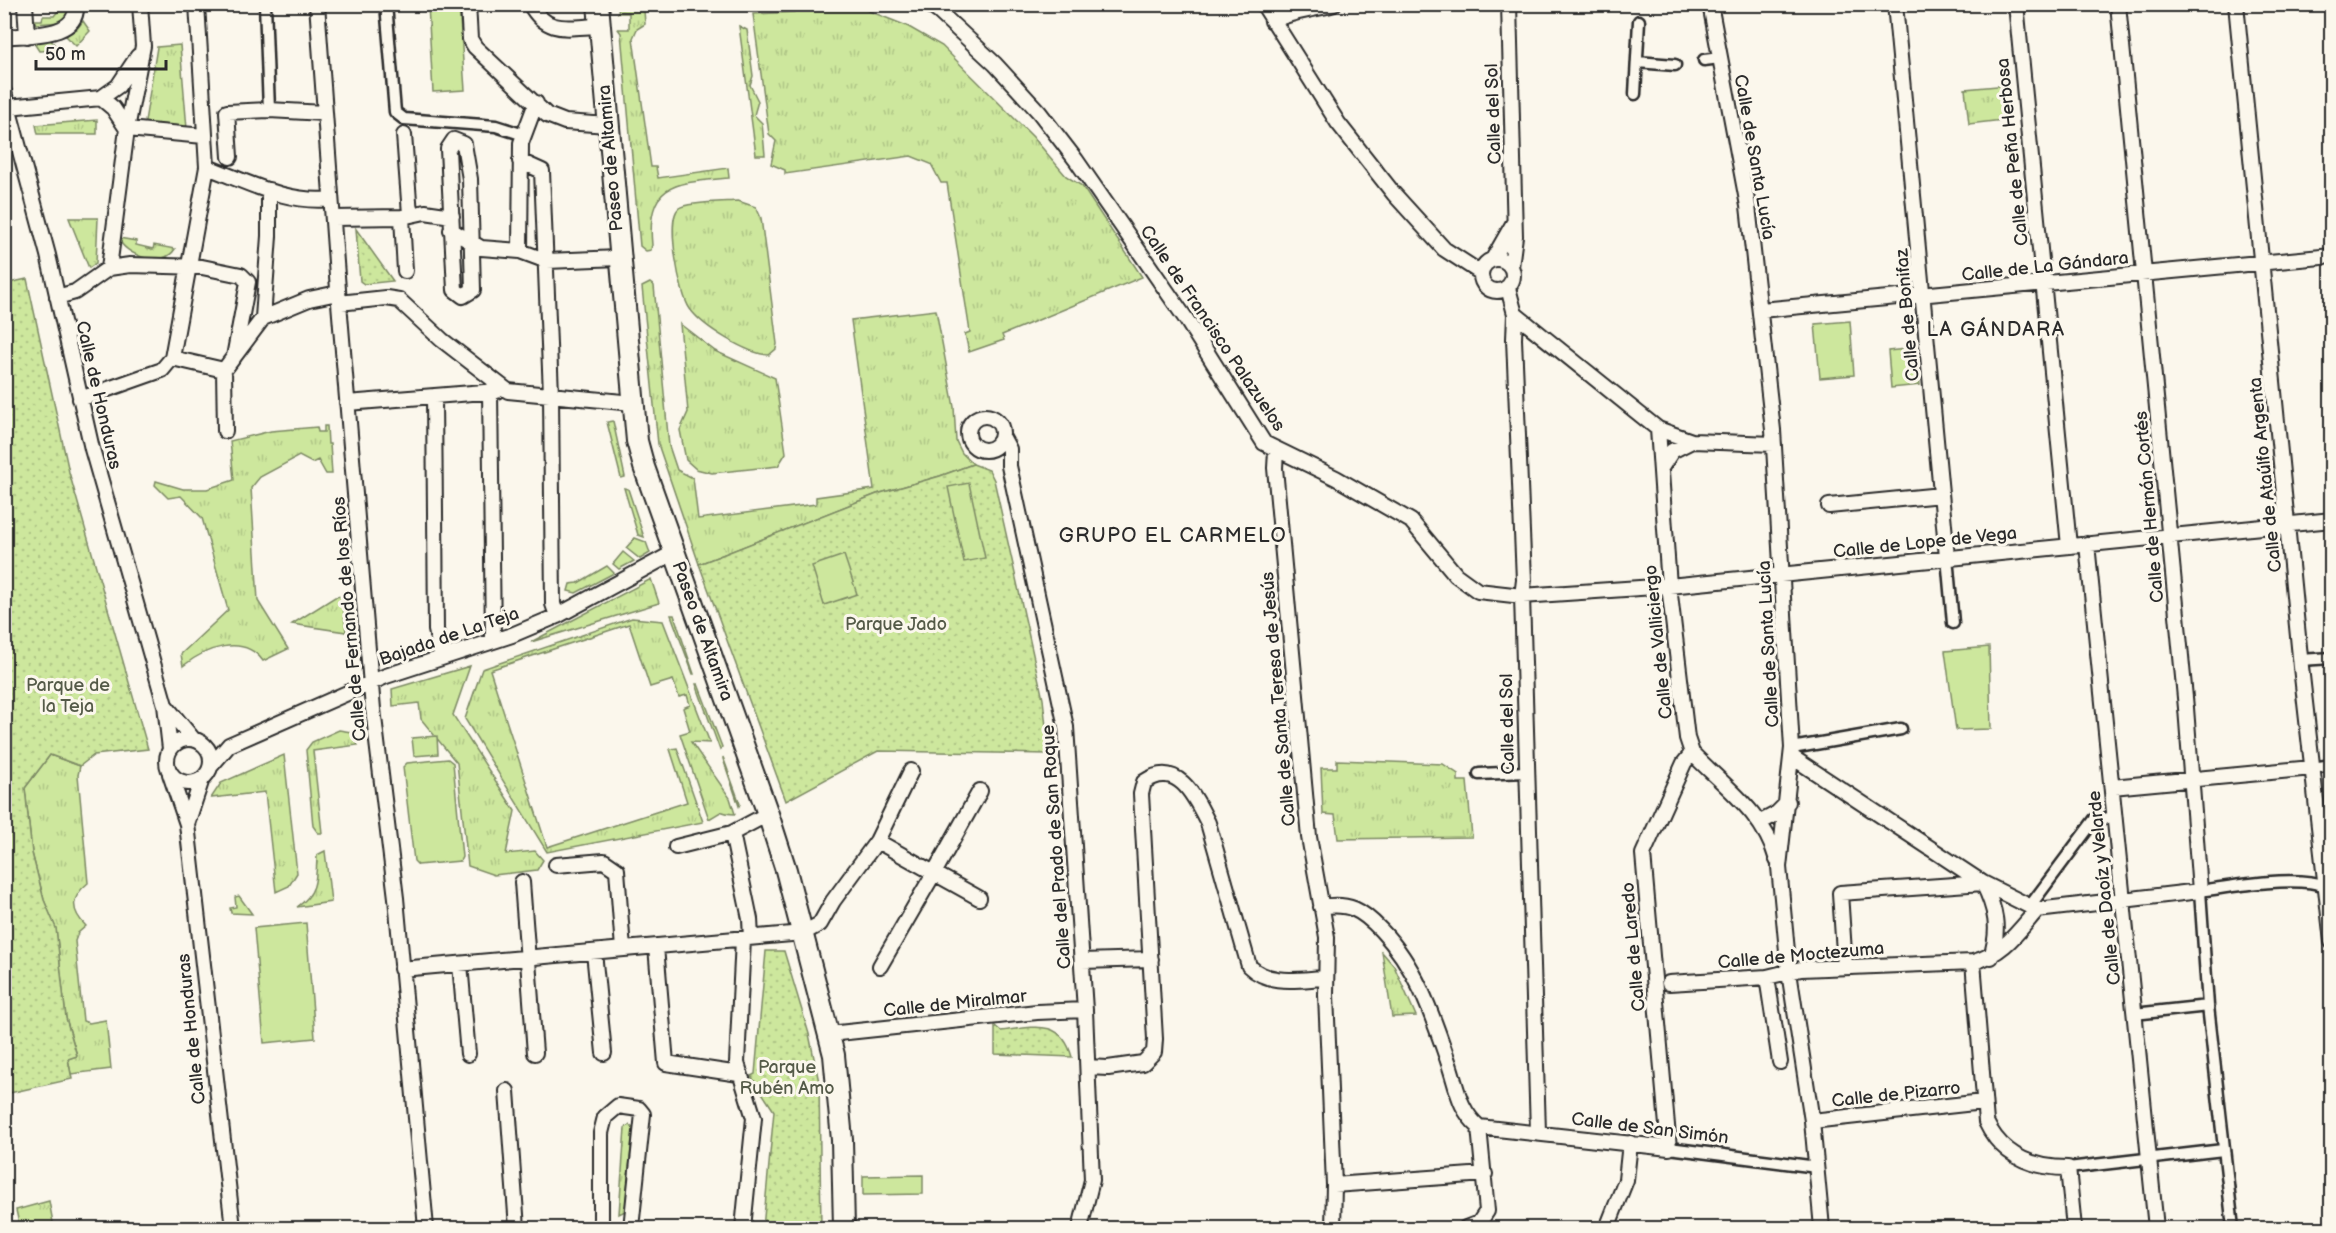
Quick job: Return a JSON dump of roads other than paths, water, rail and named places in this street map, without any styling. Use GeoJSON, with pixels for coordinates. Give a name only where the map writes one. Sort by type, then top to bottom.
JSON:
{"type":"FeatureCollection","features":[{"type":"Feature","properties":{"kind":"main road","name":"Paseo de Altamira"},"geometry":{"type":"LineString","coordinates":[[598,4],[598,26],[637,441],[644,467],[768,814],[803,933],[829,1034],[839,1091],[844,1228]]}},
{"type":"Feature","properties":{"kind":"street"},"geometry":{"type":"LineString","coordinates":[[25,4],[27,36]]}},
{"type":"Feature","properties":{"kind":"street"},"geometry":{"type":"LineString","coordinates":[[4,38],[51,33],[71,24],[77,15],[76,4]]}},
{"type":"Feature","properties":{"kind":"street"},"geometry":{"type":"LineString","coordinates":[[109,268],[127,129],[143,46],[140,4]]}},
{"type":"Feature","properties":{"kind":"street"},"geometry":{"type":"LineString","coordinates":[[80,399],[162,370],[172,358],[207,167],[197,4]]}},
{"type":"Feature","properties":{"kind":"street"},"geometry":{"type":"LineString","coordinates":[[265,4],[269,110]]}},
{"type":"Feature","properties":{"kind":"street","name":"Calle de Fernando de los Ríos"},"geometry":{"type":"LineString","coordinates":[[317,4],[338,298],[373,682],[373,709],[426,1228]]}},
{"type":"Feature","properties":{"kind":"street"},"geometry":{"type":"LineString","coordinates":[[386,4],[394,112],[404,119],[496,126],[524,135]]}},
{"type":"Feature","properties":{"kind":"street"},"geometry":{"type":"LineString","coordinates":[[468,4],[470,39],[475,47],[547,115],[565,122],[608,125]]}},
{"type":"Feature","properties":{"kind":"street"},"geometry":{"type":"LineString","coordinates":[[530,4],[546,24],[556,27],[598,26]]}},
{"type":"Feature","properties":{"kind":"street","name":"Calle de Francisco Palazuelos"},"geometry":{"type":"LineString","coordinates":[[927,4],[939,12],[994,64],[1063,142],[1169,294],[1264,443],[1276,451],[1336,478],[1410,520],[1456,574],[1478,591],[1522,597]]}},
{"type":"Feature","properties":{"kind":"street"},"geometry":{"type":"LineString","coordinates":[[1263,4],[1338,123],[1400,201],[1444,249],[1481,273]]}},
{"type":"Feature","properties":{"kind":"street"},"geometry":{"type":"LineString","coordinates":[[1272,21],[1288,12],[1296,14],[1334,4]]}},
{"type":"Feature","properties":{"kind":"street","name":"Calle del Sol"},"geometry":{"type":"LineString","coordinates":[[1509,4],[1514,222],[1511,267]]}},
{"type":"Feature","properties":{"kind":"street","name":"Calle de Santa Lucía"},"geometry":{"type":"LineString","coordinates":[[1710,4],[1748,206],[1774,444],[1792,753],[1779,867],[1789,972],[1818,1167],[1822,1228]]}},
{"type":"Feature","properties":{"kind":"street","name":"Calle de Bonifaz"},"geometry":{"type":"LineString","coordinates":[[1895,4],[1953,623]]}},
{"type":"Feature","properties":{"kind":"street","name":"Calle de Peña Herbosa"},"geometry":{"type":"LineString","coordinates":[[2016,4],[2069,546]]}},
{"type":"Feature","properties":{"kind":"street","name":"Calle de Hernán Cortés"},"geometry":{"type":"LineString","coordinates":[[2118,4],[2192,779],[2208,1006],[2233,1228]]}},
{"type":"Feature","properties":{"kind":"street","name":"Calle de Ataúlfo Argenta"},"geometry":{"type":"LineString","coordinates":[[2236,4],[2263,262],[2300,660],[2312,768],[2329,885],[2331,942]]}},
{"type":"Feature","properties":{"kind":"street"},"geometry":{"type":"LineString","coordinates":[[1635,94],[1639,21]]}},
{"type":"Feature","properties":{"kind":"street"},"geometry":{"type":"LineString","coordinates":[[8,106],[101,98],[118,87],[131,70],[143,46]]}},
{"type":"Feature","properties":{"kind":"street","name":"Calle de Santa Lucía"},"geometry":{"type":"LineString","coordinates":[[1704,60],[1720,58]]}},
{"type":"Feature","properties":{"kind":"street"},"geometry":{"type":"LineString","coordinates":[[1637,62],[1675,65]]}},
{"type":"Feature","properties":{"kind":"street","name":"Calle de Honduras"},"geometry":{"type":"LineString","coordinates":[[4,92],[57,297],[80,399],[131,590],[165,705],[170,749]]}},
{"type":"Feature","properties":{"kind":"street"},"geometry":{"type":"LineString","coordinates":[[101,98],[113,108],[127,129]]}},
{"type":"Feature","properties":{"kind":"street"},"geometry":{"type":"LineString","coordinates":[[520,250],[520,160],[524,135],[536,103]]}},
{"type":"Feature","properties":{"kind":"street"},"geometry":{"type":"LineString","coordinates":[[230,157],[227,112],[269,110],[324,113]]}},
{"type":"Feature","properties":{"kind":"street"},"geometry":{"type":"LineString","coordinates":[[127,129],[204,136]]}},
{"type":"Feature","properties":{"kind":"street"},"geometry":{"type":"LineString","coordinates":[[404,135],[405,272]]}},
{"type":"Feature","properties":{"kind":"street"},"geometry":{"type":"LineString","coordinates":[[458,140],[464,144],[467,152],[472,242],[473,290],[463,296],[455,290],[448,149],[454,141],[458,140]]}},
{"type":"Feature","properties":{"kind":"street"},"geometry":{"type":"LineString","coordinates":[[520,160],[542,171],[551,394],[553,604],[557,616]]}},
{"type":"Feature","properties":{"kind":"street"},"geometry":{"type":"LineString","coordinates":[[207,167],[285,198],[315,201],[332,199]]}},
{"type":"Feature","properties":{"kind":"street"},"geometry":{"type":"LineString","coordinates":[[263,318],[269,237],[269,190]]}},
{"type":"Feature","properties":{"kind":"street"},"geometry":{"type":"LineString","coordinates":[[333,218],[433,212],[451,223],[481,248],[520,250],[547,261],[620,258]]}},
{"type":"Feature","properties":{"kind":"street"},"geometry":{"type":"LineString","coordinates":[[1493,259],[1514,222]]}},
{"type":"Feature","properties":{"kind":"street","name":"Calle de La Gándara"},"geometry":{"type":"LineString","coordinates":[[1761,310],[1923,297],[2331,256]]}},
{"type":"Feature","properties":{"kind":"street"},"geometry":{"type":"LineString","coordinates":[[1493,259],[1500,259],[1511,267],[1513,278],[1508,288],[1493,291],[1482,281],[1481,273],[1487,262],[1493,259]]}},
{"type":"Feature","properties":{"kind":"street"},"geometry":{"type":"LineString","coordinates":[[57,297],[75,292],[109,268],[130,265],[165,268],[188,265],[246,277],[249,282],[234,357]]}},
{"type":"Feature","properties":{"kind":"street","name":"Calle del Sol"},"geometry":{"type":"LineString","coordinates":[[1508,288],[1515,314],[1514,339],[1524,580],[1522,597],[1526,772],[1538,1132]]}},
{"type":"Feature","properties":{"kind":"street"},"geometry":{"type":"LineString","coordinates":[[225,431],[224,370],[263,318],[309,299],[386,298],[399,300],[442,340],[508,391]]}},
{"type":"Feature","properties":{"kind":"street"},"geometry":{"type":"LineString","coordinates":[[1515,314],[1658,429],[1692,441],[1774,444]]}},
{"type":"Feature","properties":{"kind":"street"},"geometry":{"type":"LineString","coordinates":[[172,358],[224,370]]}},
{"type":"Feature","properties":{"kind":"street"},"geometry":{"type":"LineString","coordinates":[[490,391],[493,640]]}},
{"type":"Feature","properties":{"kind":"street"},"geometry":{"type":"LineString","coordinates":[[347,403],[508,391],[633,403]]}},
{"type":"Feature","properties":{"kind":"street"},"geometry":{"type":"LineString","coordinates":[[434,396],[436,630],[442,657]]}},
{"type":"Feature","properties":{"kind":"street"},"geometry":{"type":"LineString","coordinates":[[989,450],[998,445],[1002,436],[1000,424],[991,416],[974,419],[968,429],[970,441],[978,448],[989,450],[1009,466]]}},
{"type":"Feature","properties":{"kind":"street","name":"Calle de Valliciergo"},"geometry":{"type":"LineString","coordinates":[[1658,429],[1669,586],[1682,717],[1692,753],[1761,822],[1772,843],[1779,867]]}},
{"type":"Feature","properties":{"kind":"street","name":"Calle del Prado de San Roque"},"geometry":{"type":"LineString","coordinates":[[1002,436],[1009,450],[1009,466],[1035,574],[1066,727],[1085,1010],[1092,1180],[1080,1228]]}},
{"type":"Feature","properties":{"kind":"street"},"geometry":{"type":"LineString","coordinates":[[1661,468],[1672,451],[1692,441]]}},
{"type":"Feature","properties":{"kind":"street","name":"Calle de Santa Teresa de Jesús"},"geometry":{"type":"LineString","coordinates":[[1276,451],[1275,468],[1309,837],[1327,937],[1326,978],[1334,1185],[1333,1228]]}},
{"type":"Feature","properties":{"kind":"street"},"geometry":{"type":"LineString","coordinates":[[1829,506],[1941,495]]}},
{"type":"Feature","properties":{"kind":"street","name":"Calle de Lope de Vega"},"geometry":{"type":"LineString","coordinates":[[1522,597],[1669,586],[2331,520]]}},
{"type":"Feature","properties":{"kind":"street","name":"Calle de Daoíz y Velarde"},"geometry":{"type":"LineString","coordinates":[[2087,544],[2156,1228]]}},
{"type":"Feature","properties":{"kind":"street","name":"Bajada de La Teja"},"geometry":{"type":"LineString","coordinates":[[211,766],[229,745],[373,682],[557,616],[675,552]]}},
{"type":"Feature","properties":{"kind":"street"},"geometry":{"type":"LineString","coordinates":[[2300,660],[2331,658]]}},
{"type":"Feature","properties":{"kind":"street","name":"Calle de Honduras"},"geometry":{"type":"LineString","coordinates":[[165,705],[197,740]]}},
{"type":"Feature","properties":{"kind":"street"},"geometry":{"type":"LineString","coordinates":[[1792,753],[1901,729]]}},
{"type":"Feature","properties":{"kind":"street"},"geometry":{"type":"LineString","coordinates":[[183,739],[197,740],[210,754],[211,766],[202,779],[185,783],[170,774],[167,758],[170,749],[183,739]]}},
{"type":"Feature","properties":{"kind":"street","name":"Bajada de La Teja"},"geometry":{"type":"LineString","coordinates":[[197,740],[229,745]]}},
{"type":"Feature","properties":{"kind":"street","name":"Calle de Laredo"},"geometry":{"type":"LineString","coordinates":[[1669,1148],[1643,854],[1684,763],[1692,753]]}},
{"type":"Feature","properties":{"kind":"street"},"geometry":{"type":"LineString","coordinates":[[1792,753],[1983,883],[2033,908],[2123,901],[2230,886],[2312,881],[2329,885]]}},
{"type":"Feature","properties":{"kind":"street"},"geometry":{"type":"LineString","coordinates":[[2112,787],[2331,765]]}},
{"type":"Feature","properties":{"kind":"street"},"geometry":{"type":"LineString","coordinates":[[401,969],[803,933],[820,924],[833,900],[877,841],[911,771]]}},
{"type":"Feature","properties":{"kind":"street"},"geometry":{"type":"LineString","coordinates":[[1479,774],[1526,772]]}},
{"type":"Feature","properties":{"kind":"street","name":"Calle de Honduras"},"geometry":{"type":"LineString","coordinates":[[170,774],[187,825],[232,1228]]}},
{"type":"Feature","properties":{"kind":"street"},"geometry":{"type":"LineString","coordinates":[[1088,1066],[1108,1068],[1143,1064],[1154,1052],[1142,788],[1151,777],[1166,774],[1181,779],[1198,803],[1208,823],[1249,966],[1258,975],[1279,980],[1326,978]]}},
{"type":"Feature","properties":{"kind":"street","name":"Calle de Honduras"},"geometry":{"type":"LineString","coordinates":[[187,825],[202,779]]}},
{"type":"Feature","properties":{"kind":"street"},"geometry":{"type":"LineString","coordinates":[[880,966],[980,791]]}},
{"type":"Feature","properties":{"kind":"street"},"geometry":{"type":"LineString","coordinates":[[1761,822],[1776,814],[1788,802]]}},
{"type":"Feature","properties":{"kind":"street"},"geometry":{"type":"LineString","coordinates":[[676,847],[732,833],[768,814]]}},
{"type":"Feature","properties":{"kind":"street"},"geometry":{"type":"LineString","coordinates":[[1991,957],[2033,908],[2095,819],[2114,818]]}},
{"type":"Feature","properties":{"kind":"street"},"geometry":{"type":"LineString","coordinates":[[732,833],[750,919],[737,1063],[754,1118],[743,1228]]}},
{"type":"Feature","properties":{"kind":"street"},"geometry":{"type":"LineString","coordinates":[[877,841],[979,898]]}},
{"type":"Feature","properties":{"kind":"street"},"geometry":{"type":"LineString","coordinates":[[556,865],[604,861],[618,870],[623,949]]}},
{"type":"Feature","properties":{"kind":"street"},"geometry":{"type":"LineString","coordinates":[[522,882],[535,1053]]}},
{"type":"Feature","properties":{"kind":"street"},"geometry":{"type":"LineString","coordinates":[[1983,883],[1994,904],[1997,925],[1997,939],[1991,957]]}},
{"type":"Feature","properties":{"kind":"street"},"geometry":{"type":"LineString","coordinates":[[1845,967],[1840,893],[1983,883]]}},
{"type":"Feature","properties":{"kind":"street"},"geometry":{"type":"LineString","coordinates":[[1321,907],[1338,904],[1350,906],[1364,913],[1403,954],[1413,971],[1463,1110],[1479,1127],[1487,1211],[1479,1223],[1466,1228]]}},
{"type":"Feature","properties":{"kind":"street"},"geometry":{"type":"LineString","coordinates":[[656,947],[666,1063],[739,1074]]}},
{"type":"Feature","properties":{"kind":"street"},"geometry":{"type":"LineString","coordinates":[[594,952],[604,1053]]}},
{"type":"Feature","properties":{"kind":"street","name":"Calle de Moctezuma"},"geometry":{"type":"LineString","coordinates":[[1669,983],[1767,977],[1789,972],[1845,967],[1973,962],[1991,957]]}},
{"type":"Feature","properties":{"kind":"street"},"geometry":{"type":"LineString","coordinates":[[1082,961],[1151,959]]}},
{"type":"Feature","properties":{"kind":"street"},"geometry":{"type":"LineString","coordinates":[[1973,962],[1983,1102],[1990,1130],[2006,1150],[2027,1163],[2068,1168],[2223,1150]]}},
{"type":"Feature","properties":{"kind":"street"},"geometry":{"type":"LineString","coordinates":[[460,964],[468,1054]]}},
{"type":"Feature","properties":{"kind":"street"},"geometry":{"type":"LineString","coordinates":[[1767,977],[1780,1062]]}},
{"type":"Feature","properties":{"kind":"street"},"geometry":{"type":"LineString","coordinates":[[2134,1014],[2208,1006]]}},
{"type":"Feature","properties":{"kind":"street","name":"Calle de Miralmar"},"geometry":{"type":"LineString","coordinates":[[829,1034],[1037,1012],[1085,1010]]}},
{"type":"Feature","properties":{"kind":"street"},"geometry":{"type":"LineString","coordinates":[[507,1091],[517,1228]]}},
{"type":"Feature","properties":{"kind":"street","name":"Calle de Pizarro"},"geometry":{"type":"LineString","coordinates":[[1812,1121],[1983,1102]]}},
{"type":"Feature","properties":{"kind":"street"},"geometry":{"type":"LineString","coordinates":[[601,1228],[601,1133],[605,1117],[618,1106],[639,1109],[643,1114],[631,1228]]}},
{"type":"Feature","properties":{"kind":"street","name":"Calle de San Simón"},"geometry":{"type":"LineString","coordinates":[[1479,1127],[1538,1132],[1818,1167]]}},
{"type":"Feature","properties":{"kind":"street"},"geometry":{"type":"LineString","coordinates":[[1607,1228],[1626,1180],[1630,1143]]}},
{"type":"Feature","properties":{"kind":"street"},"geometry":{"type":"LineString","coordinates":[[2068,1168],[2074,1228]]}},
{"type":"Feature","properties":{"kind":"street"},"geometry":{"type":"LineString","coordinates":[[1334,1185],[1485,1174]]}},
{"type":"Feature","properties":{"kind":"district","name":"LA GÁNDARA"},"geometry":{"type":"Point","coordinates":[1996,329]}},
{"type":"Feature","properties":{"kind":"district","name":"GRUPO EL CARMELO"},"geometry":{"type":"Point","coordinates":[1173,535]}},
{"type":"Feature","properties":{"kind":"park label","name":"Parque Jado"},"geometry":{"type":"Point","coordinates":[896,624]}},
{"type":"Feature","properties":{"kind":"park label","name":"Parque de la Teja"},"geometry":{"type":"Point","coordinates":[68,695]}},
{"type":"Feature","properties":{"kind":"park label","name":"Parque Rubén Amo"},"geometry":{"type":"Point","coordinates":[787,1077]}}]}
